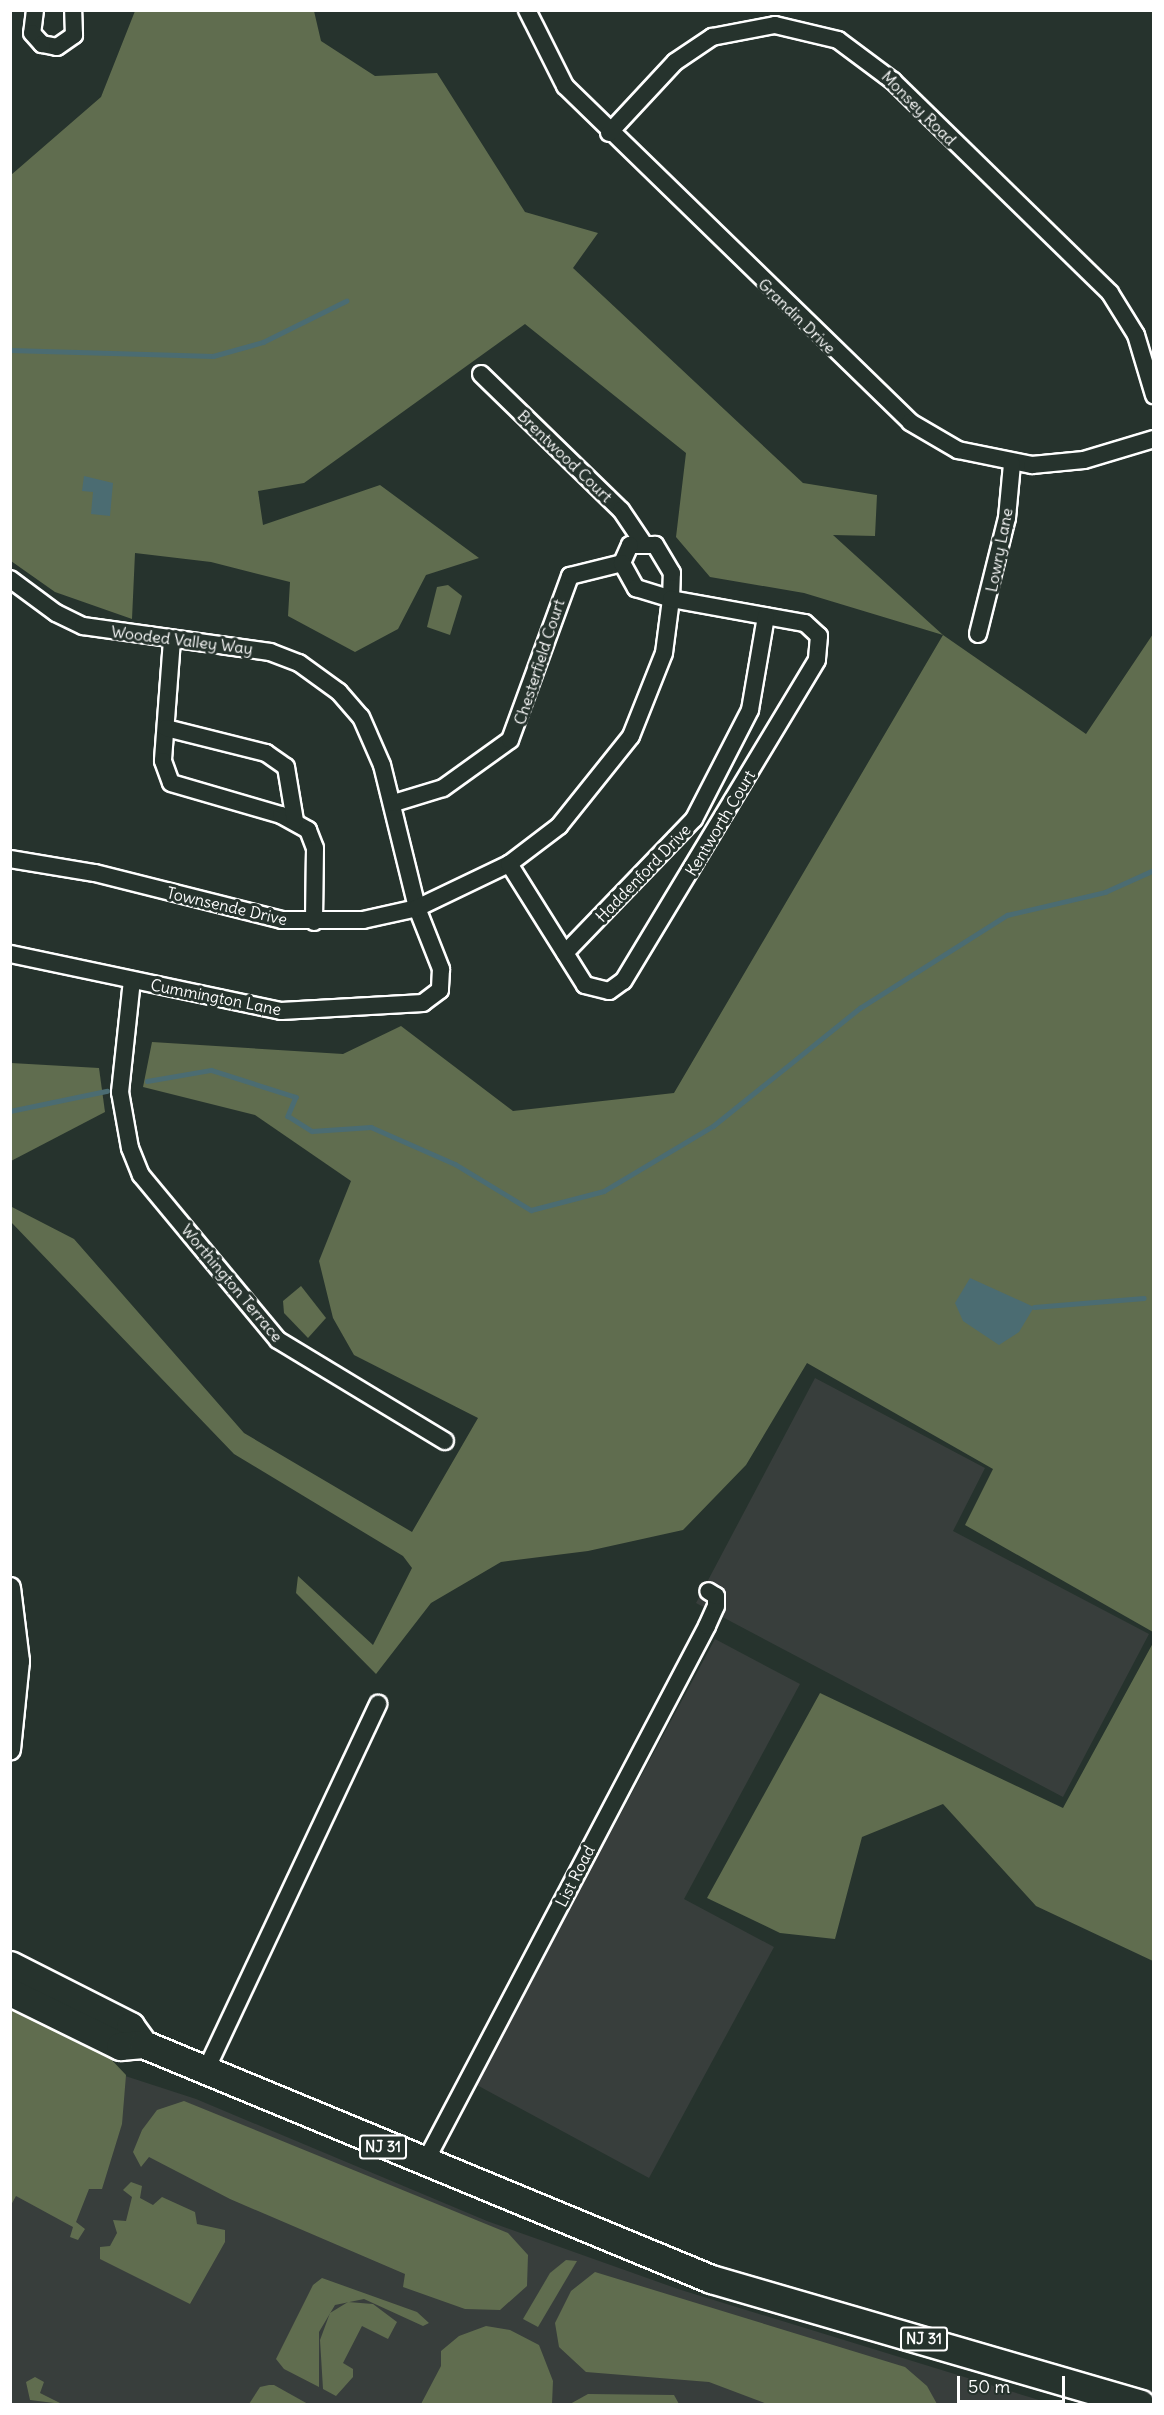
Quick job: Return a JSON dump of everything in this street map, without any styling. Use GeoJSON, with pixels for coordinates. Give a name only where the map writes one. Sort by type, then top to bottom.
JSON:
{"type":"FeatureCollection","features":[{"type":"Feature","properties":{"kind":"highway","name":"NJ 31"},"geometry":{"type":"LineString","coordinates":[[10,1965],[130,2026],[143,2044]]}},
{"type":"Feature","properties":{"kind":"highway","name":"NJ 31"},"geometry":{"type":"LineString","coordinates":[[10,1992],[120,2046],[143,2044],[424,2164],[711,2279],[1140,2404]]}},
{"type":"Feature","properties":{"kind":"street"},"geometry":{"type":"LineString","coordinates":[[33,11],[31,26],[37,40],[57,47],[74,35],[73,10]]}},
{"type":"Feature","properties":{"kind":"street","name":"Grandin Drive"},"geometry":{"type":"LineString","coordinates":[[526,10],[565,86],[609,133],[910,422],[958,450],[1012,464],[1084,460],[1154,439]]}},
{"type":"Feature","properties":{"kind":"street","name":"Monsey Road"},"geometry":{"type":"LineString","coordinates":[[609,133],[675,62],[712,37],[775,25],[838,40],[893,81],[1104,287],[1136,335],[1154,394]]}},
{"type":"Feature","properties":{"kind":"street","name":"Brentwood Court"},"geometry":{"type":"LineString","coordinates":[[481,374],[621,510],[643,543]]}},
{"type":"Feature","properties":{"kind":"street","name":"Lowry Lane"},"geometry":{"type":"LineString","coordinates":[[978,633],[1005,528],[1012,464]]}},
{"type":"Feature","properties":{"kind":"street"},"geometry":{"type":"LineString","coordinates":[[643,543],[630,545],[622,563],[636,588],[671,599]]}},
{"type":"Feature","properties":{"kind":"street","name":"Townsende Drive"},"geometry":{"type":"LineString","coordinates":[[10,859],[95,873],[247,914],[314,922],[363,920],[417,908],[509,864],[559,826],[631,736],[664,653],[671,599],[672,573],[663,551],[643,543]]}},
{"type":"Feature","properties":{"kind":"street","name":"Chesterfield Court"},"geometry":{"type":"LineString","coordinates":[[394,803],[443,788],[510,740],[570,576],[622,563]]}},
{"type":"Feature","properties":{"kind":"street","name":"Wooded Valley Way"},"geometry":{"type":"LineString","coordinates":[[10,579],[83,626],[270,652],[327,681],[369,732],[394,803],[417,908]]}},
{"type":"Feature","properties":{"kind":"street","name":"Kentworth Court"},"geometry":{"type":"LineString","coordinates":[[509,864],[566,953],[575,974],[598,990],[609,991],[632,970],[817,660],[820,648],[813,628],[766,616],[671,599]]}},
{"type":"Feature","properties":{"kind":"street","name":"Haddenford Drive"},"geometry":{"type":"LineString","coordinates":[[566,953],[694,819],[750,711],[766,616]]}},
{"type":"Feature","properties":{"kind":"street"},"geometry":{"type":"LineString","coordinates":[[172,640],[163,761],[171,783],[295,821],[308,830],[315,848],[314,922]]}},
{"type":"Feature","properties":{"kind":"street"},"geometry":{"type":"LineString","coordinates":[[166,728],[276,760],[286,767],[295,821]]}},
{"type":"Feature","properties":{"kind":"street","name":"Cummington Lane"},"geometry":{"type":"LineString","coordinates":[[10,954],[281,1011],[423,1003],[440,990],[441,969],[417,908]]}},
{"type":"Feature","properties":{"kind":"street","name":"Worthington Terrace"},"geometry":{"type":"LineString","coordinates":[[132,980],[120,1092],[130,1148],[141,1176],[278,1340],[445,1441]]}},
{"type":"Feature","properties":{"kind":"street"},"geometry":{"type":"LineString","coordinates":[[10,1588],[19,1661],[10,1750]]}},
{"type":"Feature","properties":{"kind":"street","name":"List Road"},"geometry":{"type":"LineString","coordinates":[[424,2164],[707,1626],[716,1606],[716,1596],[708,1591]]}},
{"type":"Feature","properties":{"kind":"street"},"geometry":{"type":"LineString","coordinates":[[206,2072],[378,1704]]}},
{"type":"Feature","properties":{"kind":"shaded area"},"geometry":{"type":"Polygon","coordinates":[[[815,1378],[985,1468],[953,1531],[1149,1634],[1063,1797],[696,1603],[815,1378]]]}},
{"type":"Feature","properties":{"kind":"shaded area"},"geometry":{"type":"Polygon","coordinates":[[[715,1639],[800,1684],[684,1899],[774,1947],[649,2178],[475,2084],[715,1639]]]}},
{"type":"Feature","properties":{"kind":"shaded area"},"geometry":{"type":"Polygon","coordinates":[[[113,2072],[196,2099],[487,2221],[678,2289],[1052,2404],[11,2404],[11,2186],[113,2072]]]}},
{"type":"Feature","properties":{"kind":"green space"},"geometry":{"type":"Polygon","coordinates":[[[135,11],[314,11],[321,41],[375,76],[437,73],[525,212],[598,233],[573,268],[803,483],[877,495],[875,536],[833,535],[943,635],[804,593],[710,577],[676,537],[686,453],[525,324],[304,483],[258,491],[263,525],[380,485],[479,558],[426,575],[398,629],[355,652],[288,616],[290,582],[211,562],[135,553],[132,619],[55,592],[11,561],[11,175],[101,97],[135,11]]]}},
{"type":"Feature","properties":{"kind":"green space"},"geometry":{"type":"Polygon","coordinates":[[[448,585],[462,596],[450,635],[427,627],[437,587],[448,585]]]}},
{"type":"Feature","properties":{"kind":"green space"},"geometry":{"type":"Polygon","coordinates":[[[1153,634],[1153,1632],[965,1525],[993,1469],[807,1363],[746,1465],[683,1530],[588,1551],[501,1562],[431,1603],[376,1674],[296,1593],[298,1576],[373,1645],[412,1568],[403,1556],[234,1454],[11,1222],[10,1206],[74,1239],[244,1433],[412,1532],[478,1418],[354,1355],[333,1318],[319,1261],[351,1181],[255,1115],[143,1087],[152,1042],[343,1054],[401,1026],[513,1111],[674,1093],[943,635],[1086,734],[1153,634]]]}},
{"type":"Feature","properties":{"kind":"green space"},"geometry":{"type":"Polygon","coordinates":[[[11,1063],[99,1068],[105,1112],[11,1161],[11,1063]]]}},
{"type":"Feature","properties":{"kind":"green space"},"geometry":{"type":"Polygon","coordinates":[[[301,1286],[326,1318],[308,1338],[284,1313],[283,1301],[301,1286]]]}},
{"type":"Feature","properties":{"kind":"green space"},"geometry":{"type":"Polygon","coordinates":[[[1153,1643],[1153,1961],[1036,1906],[943,1804],[862,1837],[835,1939],[780,1933],[707,1898],[820,1693],[1063,1808],[1153,1643]]]}},
{"type":"Feature","properties":{"kind":"green space"},"geometry":{"type":"Polygon","coordinates":[[[10,2009],[107,2055],[126,2075],[122,2124],[102,2189],[89,2189],[76,2222],[85,2229],[78,2240],[70,2237],[73,2227],[16,2196],[11,2205],[10,2009]]]}},
{"type":"Feature","properties":{"kind":"green space"},"geometry":{"type":"Polygon","coordinates":[[[184,2101],[508,2233],[528,2255],[527,2286],[500,2310],[465,2309],[403,2287],[405,2274],[230,2199],[149,2157],[141,2167],[133,2152],[142,2130],[157,2110],[184,2101]]]}},
{"type":"Feature","properties":{"kind":"green space"},"geometry":{"type":"Polygon","coordinates":[[[131,2182],[142,2186],[140,2198],[153,2205],[162,2197],[195,2212],[197,2224],[225,2230],[225,2242],[190,2304],[100,2259],[100,2247],[110,2246],[117,2233],[113,2220],[126,2221],[132,2197],[123,2190],[131,2182]]]}},
{"type":"Feature","properties":{"kind":"green space"},"geometry":{"type":"Polygon","coordinates":[[[566,2260],[577,2261],[538,2327],[523,2319],[550,2273],[566,2260]]]}},
{"type":"Feature","properties":{"kind":"green space"},"geometry":{"type":"Polygon","coordinates":[[[595,2272],[905,2367],[927,2386],[937,2404],[767,2404],[709,2382],[586,2372],[559,2347],[555,2323],[571,2291],[595,2272]]]}},
{"type":"Feature","properties":{"kind":"green space"},"geometry":{"type":"Polygon","coordinates":[[[322,2278],[417,2312],[429,2323],[423,2326],[364,2299],[335,2305],[319,2332],[319,2387],[284,2369],[276,2359],[313,2285],[322,2278]]]}},
{"type":"Feature","properties":{"kind":"green space"},"geometry":{"type":"Polygon","coordinates":[[[348,2302],[373,2304],[397,2322],[388,2339],[362,2326],[343,2363],[353,2369],[353,2377],[336,2396],[323,2389],[320,2340],[330,2313],[348,2302]]]}},
{"type":"Feature","properties":{"kind":"green space"},"geometry":{"type":"Polygon","coordinates":[[[486,2326],[510,2330],[539,2345],[553,2381],[552,2404],[421,2404],[441,2366],[441,2351],[459,2336],[486,2326]]]}},
{"type":"Feature","properties":{"kind":"green space"},"geometry":{"type":"Polygon","coordinates":[[[35,2377],[44,2382],[40,2393],[62,2404],[30,2400],[26,2382],[35,2377]]]}},
{"type":"Feature","properties":{"kind":"green space"},"geometry":{"type":"Polygon","coordinates":[[[274,2385],[308,2404],[249,2404],[260,2387],[274,2385]]]}},
{"type":"Feature","properties":{"kind":"green space"},"geometry":{"type":"Polygon","coordinates":[[[588,2394],[674,2395],[679,2404],[570,2404],[588,2394]]]}},
{"type":"Feature","properties":{"kind":"water"},"geometry":{"type":"Polygon","coordinates":[[[84,476],[113,483],[110,516],[91,514],[93,492],[82,491],[84,476]]]}},
{"type":"Feature","properties":{"kind":"water"},"geometry":{"type":"Polygon","coordinates":[[[970,1278],[1034,1307],[1019,1332],[999,1345],[963,1321],[955,1303],[970,1278]]]}},
{"type":"Feature","properties":{"kind":"waterway"},"geometry":{"type":"LineString","coordinates":[[10,350],[213,356],[263,342],[346,301]]}},
{"type":"Feature","properties":{"kind":"waterway"},"geometry":{"type":"LineString","coordinates":[[147,1081],[211,1070],[296,1097],[288,1116],[312,1131],[371,1127],[455,1164],[531,1210],[604,1191],[713,1126],[860,1008],[1007,915],[1105,892],[1154,870]]}},
{"type":"Feature","properties":{"kind":"waterway"},"geometry":{"type":"LineString","coordinates":[[10,1111],[107,1091]]}},
{"type":"Feature","properties":{"kind":"waterway"},"geometry":{"type":"LineString","coordinates":[[1034,1307],[1144,1298]]}}]}
